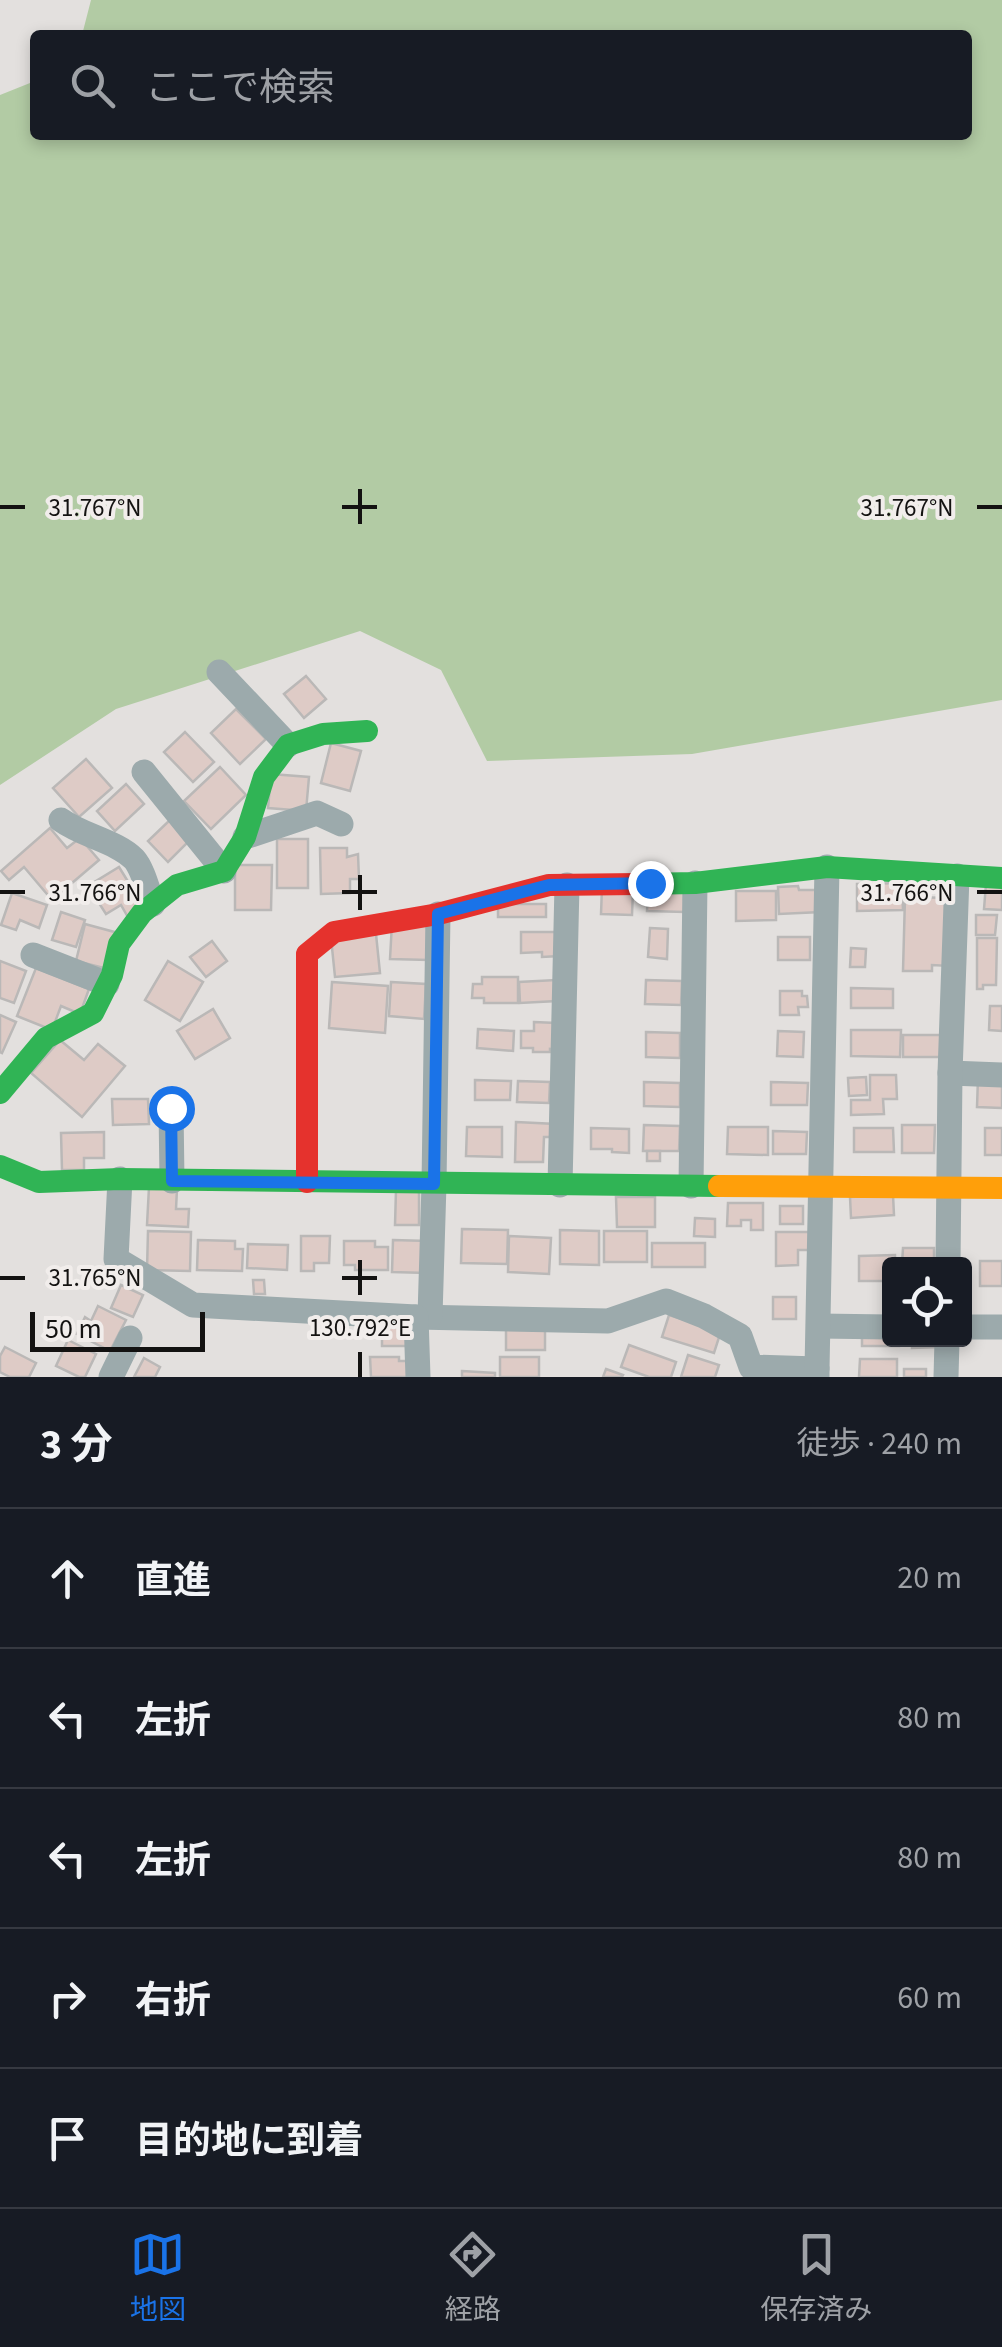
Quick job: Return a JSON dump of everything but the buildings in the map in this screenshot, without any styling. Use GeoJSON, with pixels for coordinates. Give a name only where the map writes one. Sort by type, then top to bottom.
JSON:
{"type":"FeatureCollection","features":[{"type":"Feature","properties":{"kind":"street"},"geometry":{"type":"LineString","coordinates":[[219,672],[288,745]]}},
{"type":"Feature","properties":{"kind":"street"},"geometry":{"type":"LineString","coordinates":[[0,1093],[46,1038],[93,1013],[112,975],[119,944],[142,913],[177,884],[224,871],[245,837],[264,777],[288,745],[323,734],[366,731]]}},
{"type":"Feature","properties":{"kind":"street"},"geometry":{"type":"LineString","coordinates":[[144,772],[224,871]]}},
{"type":"Feature","properties":{"kind":"street"},"geometry":{"type":"LineString","coordinates":[[245,837],[316,813],[340,824]]}},
{"type":"Feature","properties":{"kind":"street"},"geometry":{"type":"LineString","coordinates":[[62,820],[76,831],[114,846],[136,860],[153,904]]}},
{"type":"Feature","properties":{"kind":"street"},"geometry":{"type":"LineString","coordinates":[[120,1179],[116,1259],[194,1306],[608,1321],[666,1301],[740,1336],[751,1367],[817,1373],[827,867]]}},
{"type":"Feature","properties":{"kind":"street"},"geometry":{"type":"LineString","coordinates":[[307,1182],[307,954],[334,932],[438,914],[549,885],[695,883],[827,867],[1002,878]]}},
{"type":"Feature","properties":{"kind":"street"},"geometry":{"type":"LineString","coordinates":[[948,1257],[957,876]]}},
{"type":"Feature","properties":{"kind":"street"},"geometry":{"type":"LineString","coordinates":[[690,1186],[695,883]]}},
{"type":"Feature","properties":{"kind":"street"},"geometry":{"type":"LineString","coordinates":[[560,1185],[567,884]]}},
{"type":"Feature","properties":{"kind":"street"},"geometry":{"type":"LineString","coordinates":[[418,1377],[434,1184],[438,914]]}},
{"type":"Feature","properties":{"kind":"street"},"geometry":{"type":"LineString","coordinates":[[33,955],[107,984]]}},
{"type":"Feature","properties":{"kind":"street"},"geometry":{"type":"LineString","coordinates":[[950,1074],[1002,1075]]}},
{"type":"Feature","properties":{"kind":"street"},"geometry":{"type":"LineString","coordinates":[[171,1108],[172,1181]]}},
{"type":"Feature","properties":{"kind":"street"},"geometry":{"type":"LineString","coordinates":[[0,1166],[39,1182],[120,1179],[1002,1188]]}},
{"type":"Feature","properties":{"kind":"street"},"geometry":{"type":"LineString","coordinates":[[819,1326],[882,1326]]}},
{"type":"Feature","properties":{"kind":"street"},"geometry":{"type":"LineString","coordinates":[[972,1327],[1002,1327]]}},
{"type":"Feature","properties":{"kind":"street"},"geometry":{"type":"LineString","coordinates":[[111,1377],[130,1338]]}},
{"type":"Feature","properties":{"kind":"street"},"geometry":{"type":"LineString","coordinates":[[946,1377],[947,1347]]}},
{"type":"Feature","properties":{"kind":"green space"},"geometry":{"type":"Polygon","coordinates":[[[91,0],[1002,0],[1002,700],[692,754],[487,761],[441,670],[360,631],[116,709],[0,785],[0,95],[30,83],[30,140],[972,140],[972,30],[83,30],[91,0]]]}},
{"type":"Feature","properties":{"kind":"traffic: fast"},"geometry":{"type":"LineString","coordinates":[[0,1093],[46,1038],[93,1013],[112,975],[119,944],[142,913],[177,885],[224,871],[245,837],[264,777],[288,745],[323,734],[367,731]]}},
{"type":"Feature","properties":{"kind":"traffic: fast"},"geometry":{"type":"LineString","coordinates":[[639,884],[695,883],[827,867],[1002,878]]}},
{"type":"Feature","properties":{"kind":"traffic: fast"},"geometry":{"type":"LineString","coordinates":[[0,1166],[39,1182],[120,1179],[719,1186]]}},
{"type":"Feature","properties":{"kind":"traffic: slow"},"geometry":{"type":"LineString","coordinates":[[719,1186],[1002,1188]]}},
{"type":"Feature","properties":{"kind":"traffic: jam"},"geometry":{"type":"LineString","coordinates":[[307,1182],[307,954],[334,932],[438,914],[549,885],[639,884]]}},
{"type":"Feature","properties":{"kind":"route"},"geometry":{"type":"LineString","coordinates":[[171,1108],[172,1181],[434,1184],[438,914],[549,885],[650,883]]}}]}
